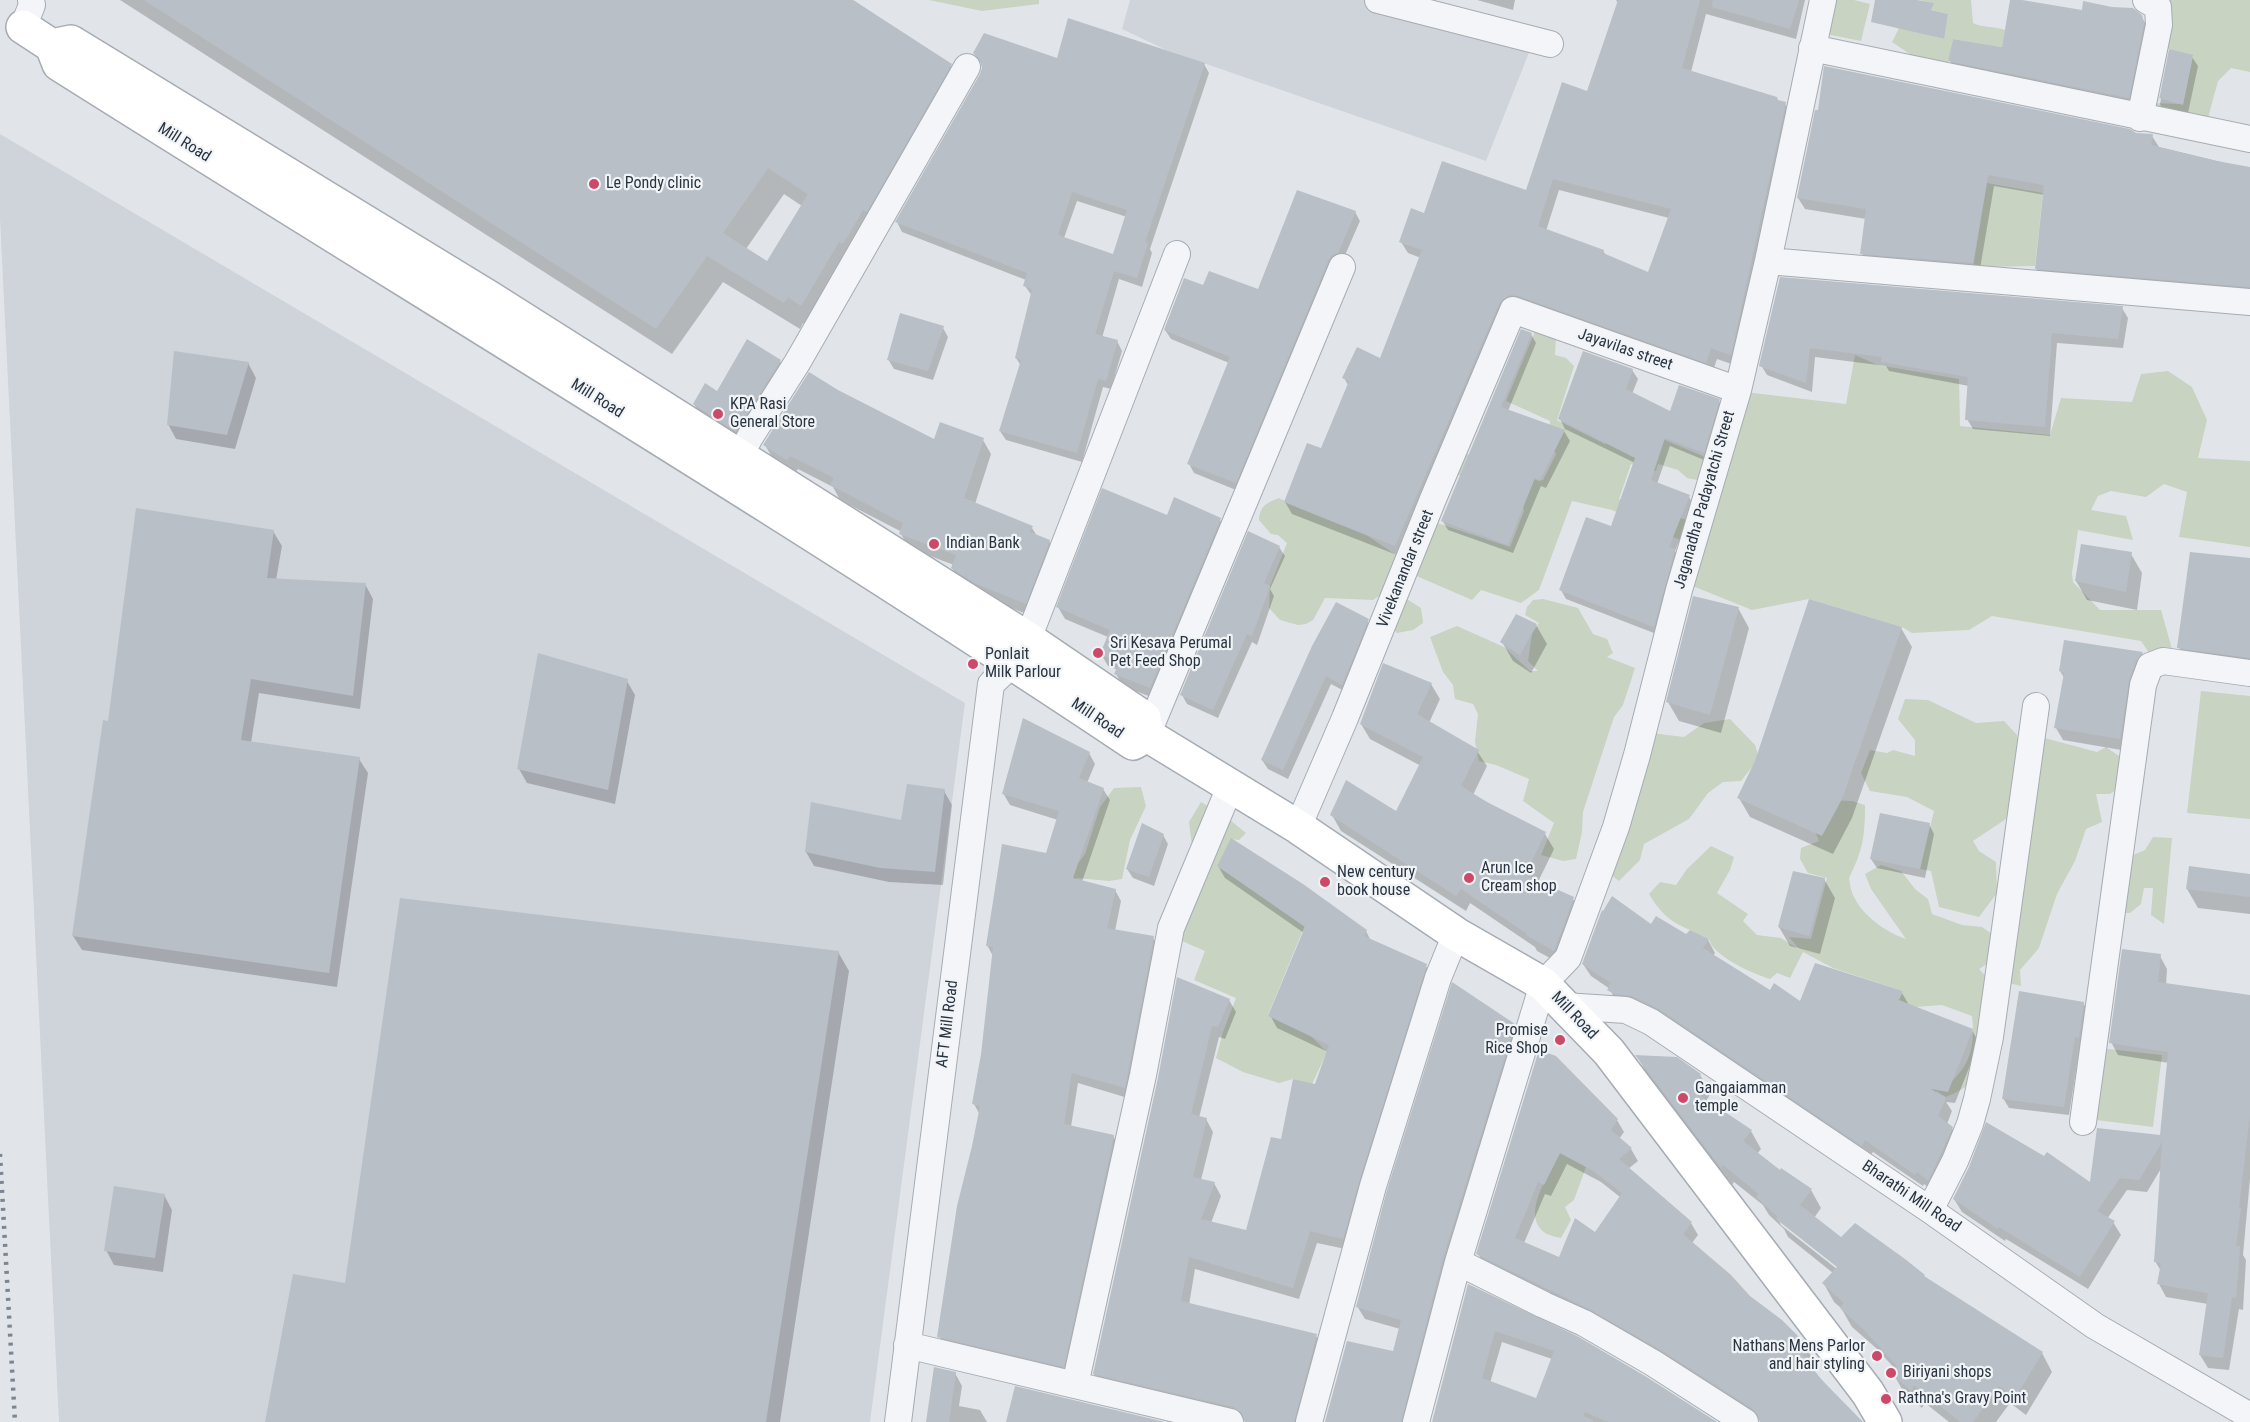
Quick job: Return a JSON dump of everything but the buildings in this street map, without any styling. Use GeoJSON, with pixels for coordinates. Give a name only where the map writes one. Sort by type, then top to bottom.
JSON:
{"type":"FeatureCollection","features":[{"type":"Feature","properties":{"kind":"main road","name":"Mill Road"},"geometry":{"type":"LineString","coordinates":[[27,13],[52,46],[59,64],[303,217],[733,468],[1021,651],[1133,743],[1147,735],[1298,827],[1456,934],[1553,995],[1609,1052],[1868,1394],[1886,1422]]}},
{"type":"Feature","properties":{"kind":"street"},"geometry":{"type":"LineString","coordinates":[[1378,0],[1416,5],[1550,44]]}},
{"type":"Feature","properties":{"kind":"street","name":"Jaganadha Padayatchi Street"},"geometry":{"type":"LineString","coordinates":[[1553,995],[1616,827],[1648,715],[1678,590],[1738,390],[1768,261],[1823,0]]}},
{"type":"Feature","properties":{"kind":"street"},"geometry":{"type":"LineString","coordinates":[[2140,118],[2159,25],[2158,7],[2146,0]]}},
{"type":"Feature","properties":{"kind":"street"},"geometry":{"type":"LineString","coordinates":[[1812,48],[2140,118],[2250,139]]}},
{"type":"Feature","properties":{"kind":"street"},"geometry":{"type":"LineString","coordinates":[[733,468],[797,363],[967,67]]}},
{"type":"Feature","properties":{"kind":"street"},"geometry":{"type":"LineString","coordinates":[[1021,651],[1177,254]]}},
{"type":"Feature","properties":{"kind":"street"},"geometry":{"type":"LineString","coordinates":[[1768,261],[2250,302]]}},
{"type":"Feature","properties":{"kind":"street"},"geometry":{"type":"LineString","coordinates":[[1147,735],[1342,267]]}},
{"type":"Feature","properties":{"kind":"street","name":"Jayavilas street"},"geometry":{"type":"LineString","coordinates":[[1513,310],[1738,390]]}},
{"type":"Feature","properties":{"kind":"street","name":"Vivekanandar street"},"geometry":{"type":"LineString","coordinates":[[1298,827],[1350,707],[1513,310]]}},
{"type":"Feature","properties":{"kind":"street","name":"AFT Mill Road"},"geometry":{"type":"LineString","coordinates":[[898,1422],[991,684],[1021,651]]}},
{"type":"Feature","properties":{"kind":"street"},"geometry":{"type":"LineString","coordinates":[[2083,1122],[2143,685],[2150,666],[2163,661],[2250,674]]}},
{"type":"Feature","properties":{"kind":"street"},"geometry":{"type":"LineString","coordinates":[[1930,1210],[1955,1161],[1977,1099],[1990,1037],[2037,706]]}},
{"type":"Feature","properties":{"kind":"street"},"geometry":{"type":"LineString","coordinates":[[1075,1385],[1143,1075],[1171,927],[1230,787]]}},
{"type":"Feature","properties":{"kind":"street"},"geometry":{"type":"LineString","coordinates":[[1309,1422],[1373,1186],[1438,978],[1456,934]]}},
{"type":"Feature","properties":{"kind":"street"},"geometry":{"type":"LineString","coordinates":[[1416,1422],[1458,1262],[1553,995]]}},
{"type":"Feature","properties":{"kind":"street","name":"Bharathi Mill Road"},"geometry":{"type":"LineString","coordinates":[[1553,995],[1626,1010],[1651,1022],[1930,1210],[2095,1326],[2250,1416]]}},
{"type":"Feature","properties":{"kind":"street"},"geometry":{"type":"LineString","coordinates":[[1458,1262],[1584,1323],[1653,1363],[1746,1422]]}},
{"type":"Feature","properties":{"kind":"street"},"geometry":{"type":"LineString","coordinates":[[907,1345],[1230,1422]]}},
{"type":"Feature","properties":{"kind":"shaded area"},"geometry":{"type":"Polygon","coordinates":[[[1130,0],[1386,0],[1534,40],[1486,161],[1166,50],[1122,29],[1130,0]]]}},
{"type":"Feature","properties":{"kind":"shaded area"},"geometry":{"type":"Polygon","coordinates":[[[0,134],[965,703],[870,1422],[59,1422],[0,218],[0,134]]]}},
{"type":"Feature","properties":{"kind":"green space"},"geometry":{"type":"Polygon","coordinates":[[[929,0],[1039,0],[1039,4],[982,11],[929,0]]]}},
{"type":"Feature","properties":{"kind":"green space"},"geometry":{"type":"Polygon","coordinates":[[[1828,0],[1854,0],[1870,4],[1861,41],[1821,33],[1828,0]]]}},
{"type":"Feature","properties":{"kind":"green space"},"geometry":{"type":"Polygon","coordinates":[[[1919,0],[1971,0],[1973,23],[2005,30],[2002,47],[1953,39],[1947,67],[1920,61],[1892,42],[1899,28],[1943,39],[1948,14],[1931,10],[1933,3],[1919,0]]]}},
{"type":"Feature","properties":{"kind":"green space"},"geometry":{"type":"Polygon","coordinates":[[[2162,0],[2250,0],[2250,72],[2231,68],[2218,81],[2208,118],[2154,111],[2153,103],[2183,104],[2193,56],[2161,47],[2162,0]]]}},
{"type":"Feature","properties":{"kind":"green space"},"geometry":{"type":"Polygon","coordinates":[[[1987,183],[2043,193],[2035,266],[1973,267],[1987,183]]]}},
{"type":"Feature","properties":{"kind":"green space"},"geometry":{"type":"Polygon","coordinates":[[[1536,329],[1556,338],[1555,355],[1566,358],[1574,366],[1557,420],[1605,444],[1616,419],[1705,457],[1697,480],[1687,478],[1678,470],[1658,464],[1656,471],[1631,464],[1619,499],[1642,508],[1646,504],[1689,521],[1682,541],[1612,510],[1572,501],[1539,590],[1521,603],[1481,590],[1472,600],[1412,574],[1431,521],[1510,547],[1524,511],[1523,507],[1502,492],[1448,471],[1457,450],[1539,481],[1543,480],[1556,454],[1549,442],[1550,421],[1506,401],[1536,329]]]}},
{"type":"Feature","properties":{"kind":"green space"},"geometry":{"type":"Polygon","coordinates":[[[1855,355],[1878,365],[1959,379],[1960,426],[2050,435],[2061,398],[2132,402],[2141,374],[2168,371],[2192,387],[2207,420],[2198,458],[2250,461],[2250,547],[2179,537],[2187,492],[2164,484],[2146,497],[2111,491],[2098,496],[2091,510],[2126,516],[2133,540],[2078,530],[2072,573],[2073,582],[2100,610],[2161,610],[2172,649],[2150,654],[2141,641],[1992,616],[1969,630],[1912,633],[1902,627],[1809,599],[1752,610],[1695,587],[1684,580],[1745,392],[1846,404],[1855,355]]]}},
{"type":"Feature","properties":{"kind":"green space"},"geometry":{"type":"Polygon","coordinates":[[[1279,498],[1368,536],[1402,559],[1382,594],[1373,600],[1325,598],[1313,620],[1306,624],[1298,625],[1280,620],[1269,608],[1270,586],[1287,543],[1278,535],[1271,534],[1259,520],[1265,506],[1279,498]]]}},
{"type":"Feature","properties":{"kind":"green space"},"geometry":{"type":"Polygon","coordinates":[[[1402,596],[1421,608],[1423,623],[1413,630],[1397,633],[1389,624],[1402,596]]]}},
{"type":"Feature","properties":{"kind":"green space"},"geometry":{"type":"Polygon","coordinates":[[[1543,599],[1578,608],[1593,634],[1607,639],[1613,653],[1607,657],[1635,668],[1623,705],[1614,717],[1583,812],[1582,832],[1576,859],[1563,861],[1541,855],[1554,823],[1523,801],[1529,779],[1496,765],[1479,761],[1475,742],[1478,714],[1473,704],[1455,699],[1453,685],[1443,672],[1430,637],[1457,626],[1504,647],[1530,671],[1538,671],[1528,661],[1532,634],[1539,623],[1525,615],[1527,607],[1533,600],[1543,599]]]}},
{"type":"Feature","properties":{"kind":"green space"},"geometry":{"type":"Polygon","coordinates":[[[2201,691],[2250,696],[2250,819],[2187,813],[2201,691]]]}},
{"type":"Feature","properties":{"kind":"green space"},"geometry":{"type":"Polygon","coordinates":[[[1905,699],[1928,700],[1976,723],[2004,721],[2017,735],[2020,764],[2006,819],[1973,841],[1979,851],[1996,862],[1997,893],[1979,917],[1939,907],[1931,871],[1920,869],[1934,811],[1907,797],[1870,791],[1861,773],[1870,750],[1887,753],[1893,750],[1915,756],[1915,740],[1898,719],[1905,699]]]}},
{"type":"Feature","properties":{"kind":"green space"},"geometry":{"type":"Polygon","coordinates":[[[1730,719],[1755,745],[1759,758],[1741,781],[1723,782],[1708,793],[1689,819],[1644,844],[1640,860],[1619,881],[1607,872],[1651,733],[1684,737],[1704,723],[1730,719]]]}},
{"type":"Feature","properties":{"kind":"green space"},"geometry":{"type":"Polygon","coordinates":[[[2037,736],[2097,752],[2106,747],[2119,756],[2124,785],[2110,794],[2096,794],[2102,822],[2086,829],[2075,861],[2057,894],[2039,948],[2020,970],[2021,986],[2005,982],[2037,736]]]}},
{"type":"Feature","properties":{"kind":"green space"},"geometry":{"type":"Polygon","coordinates":[[[1141,787],[1146,806],[1130,840],[1122,879],[1109,881],[1077,878],[1068,911],[1054,856],[1079,862],[1085,854],[1100,807],[1114,788],[1141,787]]]}},
{"type":"Feature","properties":{"kind":"green space"},"geometry":{"type":"Polygon","coordinates":[[[1832,800],[1852,801],[1865,805],[1862,843],[1849,878],[1852,893],[1858,904],[1876,922],[1906,939],[1871,889],[1865,874],[1881,865],[1901,871],[1915,889],[1928,899],[1932,914],[1962,925],[1982,927],[1999,939],[1996,958],[1979,969],[1993,984],[1989,1031],[1981,1066],[1967,1086],[1946,1097],[1936,1091],[1929,1102],[1905,1087],[1905,1077],[1863,1050],[1864,1042],[1873,1032],[1885,1029],[1903,991],[1833,968],[1803,952],[1790,978],[1777,973],[1770,979],[1763,977],[1725,958],[1709,939],[1668,917],[1649,894],[1660,882],[1676,885],[1687,869],[1711,846],[1734,857],[1730,870],[1717,893],[1748,914],[1743,921],[1757,935],[1781,938],[1800,950],[1789,937],[1811,939],[1827,878],[1808,873],[1800,859],[1801,848],[1819,841],[1813,827],[1818,808],[1832,800]],[[1942,1005],[1915,1007],[1896,1057],[1952,1081],[1959,1074],[1971,1051],[1972,1016],[1942,1005]]]}},
{"type":"Feature","properties":{"kind":"green space"},"geometry":{"type":"Polygon","coordinates":[[[1201,802],[1246,833],[1239,840],[1231,839],[1217,866],[1305,925],[1268,1015],[1311,1036],[1327,1052],[1312,1084],[1293,1079],[1279,1083],[1243,1072],[1216,1058],[1236,998],[1194,980],[1205,951],[1175,938],[1192,846],[1189,822],[1201,802]]]}},
{"type":"Feature","properties":{"kind":"green space"},"geometry":{"type":"Polygon","coordinates":[[[2153,837],[2172,838],[2164,924],[2151,915],[2153,888],[2144,888],[2141,904],[2130,913],[2117,913],[2124,859],[2145,850],[2153,837]]]}},
{"type":"Feature","properties":{"kind":"green space"},"geometry":{"type":"Polygon","coordinates":[[[2099,1048],[2162,1055],[2153,1127],[2088,1119],[2099,1048]]]}},
{"type":"Feature","properties":{"kind":"green space"},"geometry":{"type":"Polygon","coordinates":[[[1560,1153],[1586,1167],[1574,1200],[1565,1207],[1571,1220],[1561,1238],[1547,1234],[1539,1226],[1535,1217],[1539,1195],[1560,1153]]]}},
{"type":"Feature","properties":{"kind":"railway"},"geometry":{"type":"LineString","coordinates":[[0,1154],[15,1422]]}},
{"type":"Feature","properties":{"kind":"place","name":"Le Pondy clinic"},"geometry":{"type":"Point","coordinates":[594,184]}},
{"type":"Feature","properties":{"kind":"place","name":"KPA Rasi General Store"},"geometry":{"type":"Point","coordinates":[718,414]}},
{"type":"Feature","properties":{"kind":"place","name":"Indian Bank"},"geometry":{"type":"Point","coordinates":[934,544]}},
{"type":"Feature","properties":{"kind":"place","name":"Sri Kesava Perumal Pet Feed Shop"},"geometry":{"type":"Point","coordinates":[1098,653]}},
{"type":"Feature","properties":{"kind":"place","name":"Ponlait Milk Parlour"},"geometry":{"type":"Point","coordinates":[973,664]}},
{"type":"Feature","properties":{"kind":"place","name":"Arun Ice Cream shop"},"geometry":{"type":"Point","coordinates":[1469,878]}},
{"type":"Feature","properties":{"kind":"place","name":"New century book house"},"geometry":{"type":"Point","coordinates":[1325,882]}},
{"type":"Feature","properties":{"kind":"place","name":"Promise Rice Shop"},"geometry":{"type":"Point","coordinates":[1560,1040]}},
{"type":"Feature","properties":{"kind":"place","name":"Gangaiamman temple"},"geometry":{"type":"Point","coordinates":[1683,1098]}},
{"type":"Feature","properties":{"kind":"place","name":"Nathans Mens Parlor and hair styling"},"geometry":{"type":"Point","coordinates":[1877,1356]}},
{"type":"Feature","properties":{"kind":"place","name":"Biriyani shops"},"geometry":{"type":"Point","coordinates":[1891,1373]}},
{"type":"Feature","properties":{"kind":"place","name":"Rathna's Gravy Point"},"geometry":{"type":"Point","coordinates":[1886,1399]}}]}
